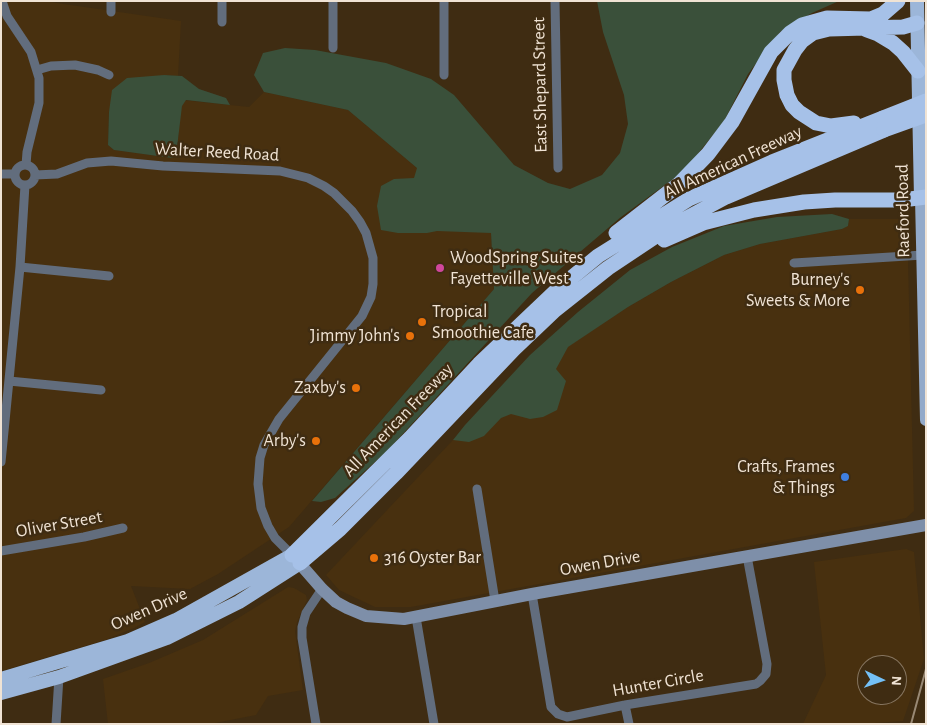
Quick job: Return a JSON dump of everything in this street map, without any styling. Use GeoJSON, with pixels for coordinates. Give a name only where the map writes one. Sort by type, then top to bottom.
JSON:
{"type":"FeatureCollection","features":[{"type":"Feature","properties":{"kind":"highway"},"geometry":{"type":"LineString","coordinates":[[866,24],[883,14],[898,1]]}},
{"type":"Feature","properties":{"kind":"highway","name":"Raeford Road"},"geometry":{"type":"LineString","coordinates":[[917,1],[923,197]]}},
{"type":"Feature","properties":{"kind":"highway"},"geometry":{"type":"LineString","coordinates":[[478,364],[517,317],[545,290],[581,259],[655,204],[695,169],[720,141],[764,63],[780,41],[802,25],[827,18],[866,24],[903,52],[918,71]]}},
{"type":"Feature","properties":{"kind":"highway"},"geometry":{"type":"LineString","coordinates":[[883,124],[823,125],[809,119],[792,105],[787,95],[784,70],[802,41],[814,33],[828,29],[903,19],[917,23]]}},
{"type":"Feature","properties":{"kind":"highway","name":"All American Freeway"},"geometry":{"type":"LineString","coordinates":[[296,559],[340,529],[514,349],[565,302],[628,254],[668,228],[726,196],[883,124],[926,101]]}},
{"type":"Feature","properties":{"kind":"highway","name":"All American Freeway"},"geometry":{"type":"LineString","coordinates":[[296,559],[478,364],[559,288],[598,256],[689,199],[716,186],[772,162],[883,124],[926,114]]}},
{"type":"Feature","properties":{"kind":"highway"},"geometry":{"type":"LineString","coordinates":[[628,254],[702,224],[754,210],[790,204],[835,200],[902,200],[923,197]]}},
{"type":"Feature","properties":{"kind":"highway","name":"Owen Drive"},"geometry":{"type":"LineString","coordinates":[[1,693],[59,676],[167,638],[240,602],[296,559]]}},
{"type":"Feature","properties":{"kind":"highway","name":"Owen Drive"},"geometry":{"type":"LineString","coordinates":[[1,679],[128,641],[296,559]]}},
{"type":"Feature","properties":{"kind":"main road","name":"Raeford Road"},"geometry":{"type":"LineString","coordinates":[[923,197],[922,255],[926,420]]}},
{"type":"Feature","properties":{"kind":"main road","name":"Owen Drive"},"geometry":{"type":"LineString","coordinates":[[296,559],[336,602],[366,616],[391,619],[926,525]]}},
{"type":"Feature","properties":{"kind":"street"},"geometry":{"type":"LineString","coordinates":[[2,1],[6,16],[31,52],[39,78],[39,103],[27,152],[26,165]]}},
{"type":"Feature","properties":{"kind":"street"},"geometry":{"type":"LineString","coordinates":[[111,1],[111,12]]}},
{"type":"Feature","properties":{"kind":"street"},"geometry":{"type":"LineString","coordinates":[[222,1],[222,22]]}},
{"type":"Feature","properties":{"kind":"street"},"geometry":{"type":"LineString","coordinates":[[333,1],[333,48]]}},
{"type":"Feature","properties":{"kind":"street"},"geometry":{"type":"LineString","coordinates":[[444,1],[444,75]]}},
{"type":"Feature","properties":{"kind":"street","name":"East Shepard Street"},"geometry":{"type":"LineString","coordinates":[[555,1],[558,168]]}},
{"type":"Feature","properties":{"kind":"street"},"geometry":{"type":"LineString","coordinates":[[37,70],[51,66],[76,65],[98,70],[109,75]]}},
{"type":"Feature","properties":{"kind":"street","name":"Walter Reed Road"},"geometry":{"type":"LineString","coordinates":[[35,175],[57,174],[87,163],[111,161],[171,167],[280,171],[308,178],[324,186],[352,211],[360,222],[368,239],[373,258],[371,297],[362,316],[276,424],[264,445],[260,458],[258,484],[261,508],[275,538],[296,559]]}},
{"type":"Feature","properties":{"kind":"street"},"geometry":{"type":"LineString","coordinates":[[26,165],[33,169],[35,175],[31,184],[25,185],[17,181],[15,174],[18,168],[26,165]]}},
{"type":"Feature","properties":{"kind":"street"},"geometry":{"type":"LineString","coordinates":[[1,174],[15,174]]}},
{"type":"Feature","properties":{"kind":"street"},"geometry":{"type":"LineString","coordinates":[[1,462],[20,267],[25,185]]}},
{"type":"Feature","properties":{"kind":"street"},"geometry":{"type":"LineString","coordinates":[[794,263],[922,255]]}},
{"type":"Feature","properties":{"kind":"street"},"geometry":{"type":"LineString","coordinates":[[20,267],[108,276]]}},
{"type":"Feature","properties":{"kind":"street"},"geometry":{"type":"LineString","coordinates":[[9,381],[101,390]]}},
{"type":"Feature","properties":{"kind":"street"},"geometry":{"type":"LineString","coordinates":[[477,489],[494,601]]}},
{"type":"Feature","properties":{"kind":"street","name":"Oliver Street"},"geometry":{"type":"LineString","coordinates":[[1,551],[84,537],[123,528]]}},
{"type":"Feature","properties":{"kind":"street","name":"Hunter Circle"},"geometry":{"type":"LineString","coordinates":[[532,594],[551,707],[558,714],[567,717],[625,705],[756,684],[764,678],[767,664],[747,556]]}},
{"type":"Feature","properties":{"kind":"street"},"geometry":{"type":"LineString","coordinates":[[316,724],[302,638],[306,613],[322,589]]}},
{"type":"Feature","properties":{"kind":"street"},"geometry":{"type":"LineString","coordinates":[[416,616],[434,724]]}},
{"type":"Feature","properties":{"kind":"street"},"geometry":{"type":"LineString","coordinates":[[56,724],[59,676]]}},
{"type":"Feature","properties":{"kind":"street"},"geometry":{"type":"LineString","coordinates":[[625,705],[629,724]]}},
{"type":"Feature","properties":{"kind":"shaded area"},"geometry":{"type":"Polygon","coordinates":[[[1,1],[43,1],[181,21],[178,76],[164,75],[109,112],[108,145],[114,150],[172,158],[176,156],[182,100],[249,107],[264,92],[348,110],[491,233],[494,289],[289,527],[218,574],[190,589],[131,586],[145,622],[134,628],[105,640],[1,671],[1,1]]]}},
{"type":"Feature","properties":{"kind":"shaded area"},"geometry":{"type":"Polygon","coordinates":[[[849,219],[907,219],[914,511],[906,518],[411,607],[375,607],[339,590],[326,575],[453,440],[493,403],[567,347],[628,307],[671,282],[724,255],[760,244],[842,229],[848,226],[849,219]]]}},
{"type":"Feature","properties":{"kind":"shaded area"},"geometry":{"type":"Polygon","coordinates":[[[906,549],[914,552],[924,659],[903,721],[861,724],[803,724],[826,675],[814,562],[906,549]]]}},
{"type":"Feature","properties":{"kind":"shaded area"},"geometry":{"type":"Polygon","coordinates":[[[288,587],[294,588],[306,595],[307,600],[295,631],[303,690],[268,696],[256,715],[210,724],[108,724],[103,679],[149,663],[203,640],[288,587]]]}},
{"type":"Feature","properties":{"kind":"green space"},"geometry":{"type":"Polygon","coordinates":[[[597,1],[839,1],[812,13],[780,32],[748,74],[724,121],[684,171],[621,217],[532,293],[387,451],[335,498],[321,502],[312,501],[494,289],[491,233],[437,231],[398,233],[381,230],[377,206],[381,186],[394,179],[414,178],[417,168],[348,110],[264,92],[254,75],[263,53],[285,48],[315,50],[386,63],[431,79],[454,95],[514,165],[548,183],[570,189],[602,175],[620,153],[628,124],[624,95],[603,32],[597,1]]]}},
{"type":"Feature","properties":{"kind":"green space"},"geometry":{"type":"Polygon","coordinates":[[[164,75],[182,76],[199,89],[226,98],[230,105],[186,100],[182,106],[176,156],[172,158],[114,150],[108,145],[112,90],[127,78],[164,75]]]}},
{"type":"Feature","properties":{"kind":"green space"},"geometry":{"type":"Polygon","coordinates":[[[832,214],[849,219],[848,226],[842,229],[760,244],[724,255],[671,282],[628,307],[568,347],[556,369],[566,381],[557,410],[543,417],[530,419],[511,414],[501,418],[484,436],[469,442],[453,440],[530,355],[578,312],[630,270],[672,247],[724,226],[777,217],[832,214]]]}},
{"type":"Feature","properties":{"kind":"railway"},"geometry":{"type":"LineString","coordinates":[[911,724],[926,669]]}},
{"type":"Feature","properties":{"kind":"place","name":"WoodSpring Suites Fayetteville West"},"geometry":{"type":"Point","coordinates":[440,268]}},
{"type":"Feature","properties":{"kind":"place","name":"Burney's Sweets & More"},"geometry":{"type":"Point","coordinates":[860,290]}},
{"type":"Feature","properties":{"kind":"place","name":"Tropical Smoothie Cafe"},"geometry":{"type":"Point","coordinates":[422,322]}},
{"type":"Feature","properties":{"kind":"place","name":"Jimmy John's"},"geometry":{"type":"Point","coordinates":[410,336]}},
{"type":"Feature","properties":{"kind":"place","name":"Zaxby's"},"geometry":{"type":"Point","coordinates":[356,388]}},
{"type":"Feature","properties":{"kind":"place","name":"Arby's"},"geometry":{"type":"Point","coordinates":[316,441]}},
{"type":"Feature","properties":{"kind":"place","name":"Crafts, Frames & Things"},"geometry":{"type":"Point","coordinates":[845,477]}},
{"type":"Feature","properties":{"kind":"place","name":"316 Oyster Bar"},"geometry":{"type":"Point","coordinates":[374,558]}}]}
